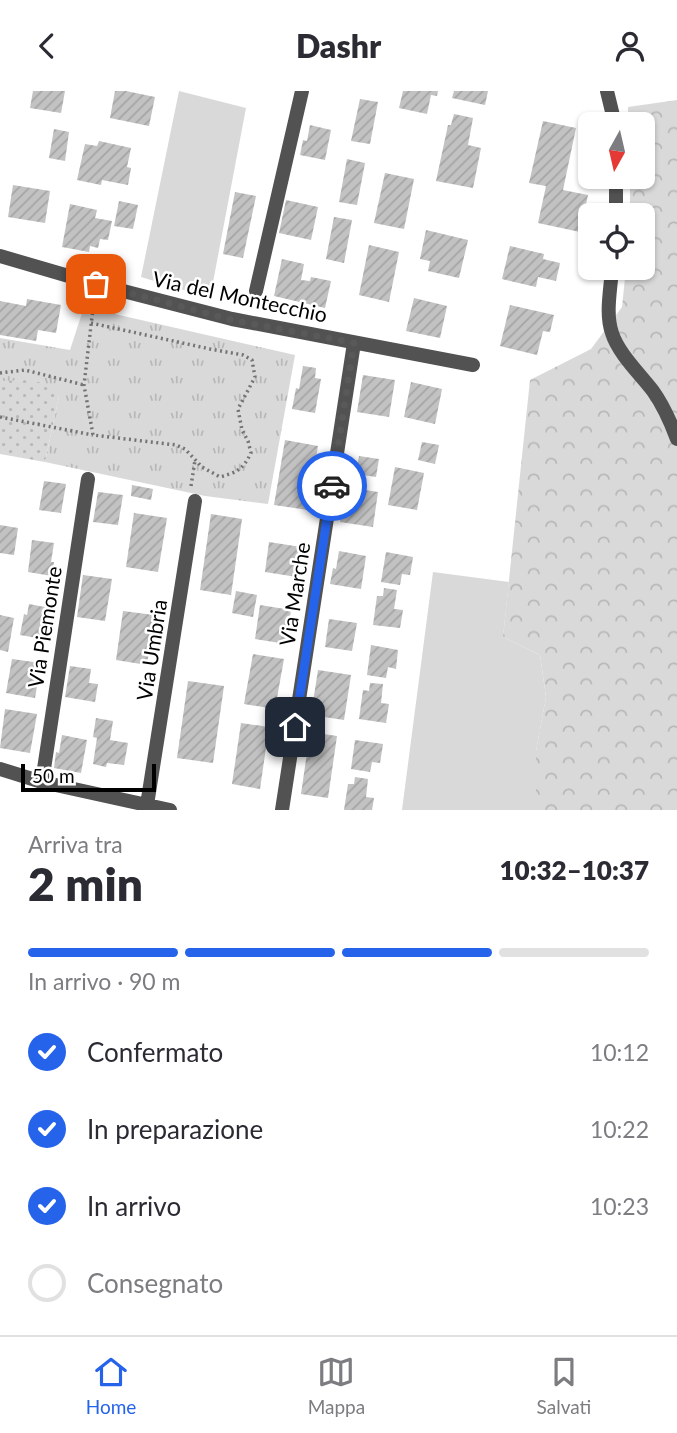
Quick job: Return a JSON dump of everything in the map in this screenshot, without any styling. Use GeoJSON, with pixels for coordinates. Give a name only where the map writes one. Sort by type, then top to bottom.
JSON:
{"type":"FeatureCollection","features":[{"type":"Feature","properties":{"kind":"street"},"geometry":{"type":"LineString","coordinates":[[256,291],[302,91]]}},
{"type":"Feature","properties":{"kind":"street"},"geometry":{"type":"LineString","coordinates":[[607,91],[612,112]]}},
{"type":"Feature","properties":{"kind":"street","name":"Via del Montecchio"},"geometry":{"type":"LineString","coordinates":[[0,257],[232,320],[474,365]]}},
{"type":"Feature","properties":{"kind":"street"},"geometry":{"type":"LineString","coordinates":[[611,280],[609,314],[612,333],[626,358],[654,392],[677,439]]}},
{"type":"Feature","properties":{"kind":"street","name":"Via Marche"},"geometry":{"type":"LineString","coordinates":[[282,810],[354,343]]}},
{"type":"Feature","properties":{"kind":"street","name":"Via Piemonte"},"geometry":{"type":"LineString","coordinates":[[42,782],[88,479]]}},
{"type":"Feature","properties":{"kind":"street","name":"Via Umbria"},"geometry":{"type":"LineString","coordinates":[[147,805],[195,501]]}},
{"type":"Feature","properties":{"kind":"street"},"geometry":{"type":"LineString","coordinates":[[0,769],[42,782],[170,810]]}},
{"type":"Feature","properties":{"kind":"path"},"geometry":{"type":"LineString","coordinates":[[93,435],[84,385],[96,284]]}},
{"type":"Feature","properties":{"kind":"path"},"geometry":{"type":"LineString","coordinates":[[0,417],[93,435],[176,445],[185,449],[202,467],[220,477],[233,474],[245,466],[251,453],[242,430],[238,409],[255,377],[252,360],[243,355],[91,323]]}},
{"type":"Feature","properties":{"kind":"path"},"geometry":{"type":"LineString","coordinates":[[0,373],[26,370],[84,385]]}},
{"type":"Feature","properties":{"kind":"path"},"geometry":{"type":"LineString","coordinates":[[195,460],[191,484],[195,501]]}},
{"type":"Feature","properties":{"kind":"green space"},"geometry":{"type":"Polygon","coordinates":[[[179,91],[246,108],[210,298],[141,277],[179,91]]]}},
{"type":"Feature","properties":{"kind":"green space"},"geometry":{"type":"Polygon","coordinates":[[[677,100],[677,810],[536,810],[536,751],[546,697],[540,655],[503,637],[530,380],[591,349],[622,307],[625,280],[655,280],[655,203],[630,203],[630,189],[655,189],[655,112],[628,112],[628,107],[677,100]]]}},
{"type":"Feature","properties":{"kind":"green space"},"geometry":{"type":"Polygon","coordinates":[[[84,307],[295,355],[268,504],[205,496],[45,462],[59,396],[39,382],[0,381],[0,338],[70,350],[84,307]]]}},
{"type":"Feature","properties":{"kind":"green space"},"geometry":{"type":"Polygon","coordinates":[[[31,380],[50,385],[59,396],[45,462],[0,454],[0,381],[31,380]]]}},
{"type":"Feature","properties":{"kind":"green space"},"geometry":{"type":"Polygon","coordinates":[[[433,572],[509,582],[503,637],[540,655],[546,697],[536,751],[536,810],[402,810],[433,572]]]}},
{"type":"Feature","properties":{"kind":"building"},"geometry":{"type":"Polygon","coordinates":[[[33,91],[65,91],[61,113],[30,108],[33,91]]]}},
{"type":"Feature","properties":{"kind":"building"},"geometry":{"type":"Polygon","coordinates":[[[115,91],[155,97],[149,126],[110,118],[115,91]]]}},
{"type":"Feature","properties":{"kind":"building"},"geometry":{"type":"Polygon","coordinates":[[[403,91],[438,91],[437,96],[431,95],[427,114],[399,108],[403,91]]]}},
{"type":"Feature","properties":{"kind":"building"},"geometry":{"type":"Polygon","coordinates":[[[454,91],[488,91],[485,105],[452,98],[454,91]]]}},
{"type":"Feature","properties":{"kind":"building"},"geometry":{"type":"Polygon","coordinates":[[[360,99],[378,102],[370,144],[351,141],[360,99]]]}},
{"type":"Feature","properties":{"kind":"building"},"geometry":{"type":"Polygon","coordinates":[[[454,114],[473,118],[468,145],[481,148],[473,188],[436,181],[448,125],[451,125],[454,114]]]}},
{"type":"Feature","properties":{"kind":"building"},"geometry":{"type":"Polygon","coordinates":[[[543,121],[576,128],[563,190],[588,195],[586,203],[578,203],[578,232],[538,223],[546,186],[529,183],[543,121]]]}},
{"type":"Feature","properties":{"kind":"building"},"geometry":{"type":"Polygon","coordinates":[[[310,125],[331,130],[325,160],[300,155],[303,140],[307,141],[310,125]]]}},
{"type":"Feature","properties":{"kind":"building"},"geometry":{"type":"Polygon","coordinates":[[[54,129],[69,132],[65,161],[49,158],[54,129]]]}},
{"type":"Feature","properties":{"kind":"building"},"geometry":{"type":"Polygon","coordinates":[[[99,141],[131,148],[127,167],[131,168],[128,185],[102,180],[101,185],[77,180],[85,144],[97,146],[99,141]]]}},
{"type":"Feature","properties":{"kind":"building"},"geometry":{"type":"Polygon","coordinates":[[[347,159],[365,163],[357,205],[339,202],[347,159]]]}},
{"type":"Feature","properties":{"kind":"building"},"geometry":{"type":"Polygon","coordinates":[[[385,173],[414,179],[404,229],[374,223],[385,173]]]}},
{"type":"Feature","properties":{"kind":"building"},"geometry":{"type":"Polygon","coordinates":[[[13,185],[50,191],[45,223],[8,217],[13,185]]]}},
{"type":"Feature","properties":{"kind":"building"},"geometry":{"type":"Polygon","coordinates":[[[235,192],[256,196],[243,258],[223,254],[235,192]]]}},
{"type":"Feature","properties":{"kind":"building"},"geometry":{"type":"Polygon","coordinates":[[[286,200],[318,207],[311,240],[279,233],[286,200]]]}},
{"type":"Feature","properties":{"kind":"building"},"geometry":{"type":"Polygon","coordinates":[[[119,201],[138,205],[133,229],[114,226],[119,201]]]}},
{"type":"Feature","properties":{"kind":"building"},"geometry":{"type":"Polygon","coordinates":[[[70,204],[97,210],[95,218],[112,221],[108,240],[100,239],[98,248],[90,246],[89,252],[62,247],[70,204]]]}},
{"type":"Feature","properties":{"kind":"building"},"geometry":{"type":"Polygon","coordinates":[[[334,217],[352,220],[344,263],[326,259],[334,217]]]}},
{"type":"Feature","properties":{"kind":"building"},"geometry":{"type":"Polygon","coordinates":[[[426,230],[468,240],[459,278],[428,271],[430,261],[420,259],[426,230]]]}},
{"type":"Feature","properties":{"kind":"building"},"geometry":{"type":"Polygon","coordinates":[[[369,245],[399,252],[389,302],[359,295],[369,245]]]}},
{"type":"Feature","properties":{"kind":"building"},"geometry":{"type":"Polygon","coordinates":[[[510,246],[544,254],[543,259],[560,263],[556,281],[538,277],[536,287],[502,279],[510,246]]]}},
{"type":"Feature","properties":{"kind":"building"},"geometry":{"type":"Polygon","coordinates":[[[282,259],[304,264],[301,280],[310,281],[311,277],[331,281],[325,308],[274,296],[282,259]]]}},
{"type":"Feature","properties":{"kind":"building"},"geometry":{"type":"Polygon","coordinates":[[[414,298],[447,306],[440,338],[406,331],[414,298]]]}},
{"type":"Feature","properties":{"kind":"building"},"geometry":{"type":"Polygon","coordinates":[[[27,299],[61,305],[56,333],[38,330],[36,341],[0,335],[0,301],[26,306],[27,299]]]}},
{"type":"Feature","properties":{"kind":"building"},"geometry":{"type":"Polygon","coordinates":[[[510,305],[554,315],[550,332],[543,331],[537,355],[500,346],[510,305]]]}},
{"type":"Feature","properties":{"kind":"building"},"geometry":{"type":"Polygon","coordinates":[[[303,366],[316,368],[315,378],[321,379],[315,413],[292,409],[303,366]]]}},
{"type":"Feature","properties":{"kind":"building"},"geometry":{"type":"Polygon","coordinates":[[[363,375],[395,380],[389,417],[357,412],[363,375]]]}},
{"type":"Feature","properties":{"kind":"building"},"geometry":{"type":"Polygon","coordinates":[[[411,382],[442,389],[435,424],[404,417],[411,382]]]}},
{"type":"Feature","properties":{"kind":"building"},"geometry":{"type":"Polygon","coordinates":[[[285,440],[318,446],[308,510],[274,505],[285,440]]]}},
{"type":"Feature","properties":{"kind":"building"},"geometry":{"type":"Polygon","coordinates":[[[422,442],[439,445],[435,464],[418,460],[422,442]]]}},
{"type":"Feature","properties":{"kind":"building"},"geometry":{"type":"Polygon","coordinates":[[[359,456],[379,459],[376,477],[356,474],[359,456]]]}},
{"type":"Feature","properties":{"kind":"building"},"geometry":{"type":"Polygon","coordinates":[[[395,467],[424,473],[417,510],[388,505],[395,467]]]}},
{"type":"Feature","properties":{"kind":"building"},"geometry":{"type":"Polygon","coordinates":[[[44,481],[66,484],[61,513],[39,510],[44,481]]]}},
{"type":"Feature","properties":{"kind":"building"},"geometry":{"type":"Polygon","coordinates":[[[132,485],[153,489],[151,500],[131,496],[132,485]]]}},
{"type":"Feature","properties":{"kind":"building"},"geometry":{"type":"Polygon","coordinates":[[[346,487],[378,492],[373,527],[340,522],[346,487]]]}},
{"type":"Feature","properties":{"kind":"building"},"geometry":{"type":"Polygon","coordinates":[[[98,492],[123,495],[118,525],[93,522],[98,492]]]}},
{"type":"Feature","properties":{"kind":"building"},"geometry":{"type":"Polygon","coordinates":[[[134,513],[167,518],[158,572],[126,567],[134,513]]]}},
{"type":"Feature","properties":{"kind":"building"},"geometry":{"type":"Polygon","coordinates":[[[211,514],[242,519],[231,595],[200,590],[211,514]]]}},
{"type":"Feature","properties":{"kind":"building"},"geometry":{"type":"Polygon","coordinates":[[[0,525],[18,528],[14,555],[0,553],[0,525]]]}},
{"type":"Feature","properties":{"kind":"building"},"geometry":{"type":"Polygon","coordinates":[[[32,540],[54,543],[52,576],[28,572],[32,540]]]}},
{"type":"Feature","properties":{"kind":"building"},"geometry":{"type":"Polygon","coordinates":[[[269,542],[301,547],[297,577],[265,572],[269,542]]]}},
{"type":"Feature","properties":{"kind":"building"},"geometry":{"type":"Polygon","coordinates":[[[339,551],[366,556],[361,589],[330,584],[339,551]]]}},
{"type":"Feature","properties":{"kind":"building"},"geometry":{"type":"Polygon","coordinates":[[[386,552],[413,557],[410,575],[402,574],[400,585],[381,582],[386,552]]]}},
{"type":"Feature","properties":{"kind":"building"},"geometry":{"type":"Polygon","coordinates":[[[83,575],[112,579],[105,621],[77,617],[83,575]]]}},
{"type":"Feature","properties":{"kind":"building"},"geometry":{"type":"Polygon","coordinates":[[[384,588],[397,590],[394,609],[403,610],[400,628],[373,625],[377,596],[383,596],[384,588]]]}},
{"type":"Feature","properties":{"kind":"building"},"geometry":{"type":"Polygon","coordinates":[[[236,591],[257,595],[253,617],[232,613],[236,591]]]}},
{"type":"Feature","properties":{"kind":"building"},"geometry":{"type":"Polygon","coordinates":[[[29,604],[55,609],[49,640],[20,635],[29,604]]]}},
{"type":"Feature","properties":{"kind":"building"},"geometry":{"type":"Polygon","coordinates":[[[260,605],[291,610],[286,644],[255,639],[260,605]]]}},
{"type":"Feature","properties":{"kind":"building"},"geometry":{"type":"Polygon","coordinates":[[[123,611],[154,615],[147,665],[116,660],[123,611]]]}},
{"type":"Feature","properties":{"kind":"building"},"geometry":{"type":"Polygon","coordinates":[[[0,615],[14,618],[8,652],[0,650],[0,615]]]}},
{"type":"Feature","properties":{"kind":"building"},"geometry":{"type":"Polygon","coordinates":[[[329,619],[357,623],[352,651],[325,647],[329,619]]]}},
{"type":"Feature","properties":{"kind":"building"},"geometry":{"type":"Polygon","coordinates":[[[371,645],[398,650],[396,669],[388,667],[386,678],[367,675],[371,645]]]}},
{"type":"Feature","properties":{"kind":"building"},"geometry":{"type":"Polygon","coordinates":[[[253,654],[284,659],[275,709],[244,704],[253,654]]]}},
{"type":"Feature","properties":{"kind":"building"},"geometry":{"type":"Polygon","coordinates":[[[12,659],[41,663],[35,698],[6,693],[12,659]]]}},
{"type":"Feature","properties":{"kind":"building"},"geometry":{"type":"Polygon","coordinates":[[[70,666],[91,669],[89,683],[98,684],[95,702],[65,697],[70,666]]]}},
{"type":"Feature","properties":{"kind":"building"},"geometry":{"type":"Polygon","coordinates":[[[318,670],[351,675],[344,720],[311,715],[318,670]]]}},
{"type":"Feature","properties":{"kind":"building"},"geometry":{"type":"Polygon","coordinates":[[[188,681],[224,686],[213,763],[177,758],[188,681]]]}},
{"type":"Feature","properties":{"kind":"building"},"geometry":{"type":"Polygon","coordinates":[[[370,683],[383,684],[381,703],[389,704],[386,723],[359,719],[363,690],[369,691],[370,683]]]}},
{"type":"Feature","properties":{"kind":"building"},"geometry":{"type":"Polygon","coordinates":[[[5,709],[37,714],[30,753],[0,748],[5,709]]]}},
{"type":"Feature","properties":{"kind":"building"},"geometry":{"type":"Polygon","coordinates":[[[96,718],[113,721],[110,740],[128,743],[124,765],[107,763],[106,767],[93,764],[97,738],[93,737],[96,718]]]}},
{"type":"Feature","properties":{"kind":"building"},"geometry":{"type":"Polygon","coordinates":[[[241,723],[269,727],[260,789],[232,784],[241,723]]]}},
{"type":"Feature","properties":{"kind":"building"},"geometry":{"type":"Polygon","coordinates":[[[310,732],[337,736],[328,798],[301,794],[310,732]]]}},
{"type":"Feature","properties":{"kind":"building"},"geometry":{"type":"Polygon","coordinates":[[[62,735],[87,740],[81,773],[54,768],[62,735]]]}},
{"type":"Feature","properties":{"kind":"building"},"geometry":{"type":"Polygon","coordinates":[[[355,740],[383,744],[380,763],[372,762],[370,772],[351,769],[355,740]]]}},
{"type":"Feature","properties":{"kind":"building"},"geometry":{"type":"Polygon","coordinates":[[[355,777],[368,779],[366,797],[374,798],[372,810],[344,810],[348,784],[354,784],[355,777]]]}},
{"type":"Feature","properties":{"kind":"way so far"},"geometry":{"type":"LineString","coordinates":[[96,284],[232,320],[354,343],[332,486]]}},
{"type":"Feature","properties":{"kind":"route"},"geometry":{"type":"LineString","coordinates":[[295,727],[332,486]]}}]}
